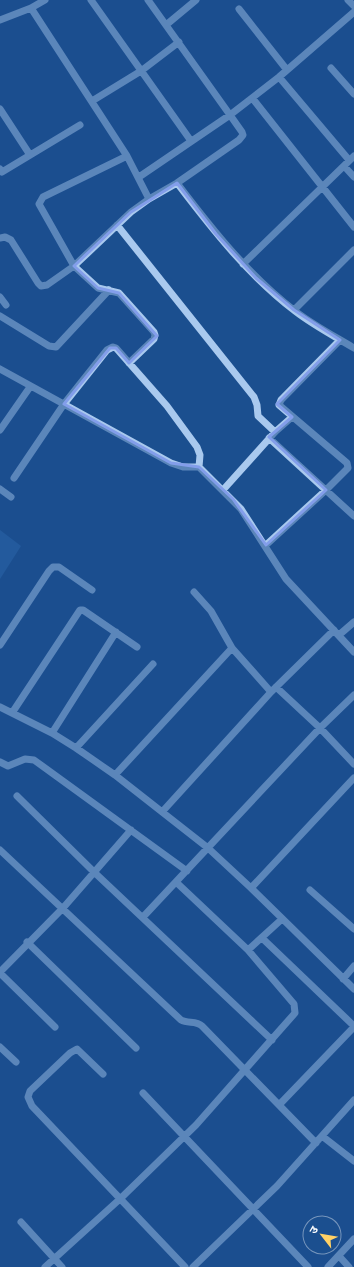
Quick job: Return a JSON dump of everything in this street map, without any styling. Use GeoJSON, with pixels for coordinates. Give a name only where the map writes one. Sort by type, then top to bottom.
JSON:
{"type":"FeatureCollection","features":[{"type":"Feature","properties":{"kind":"street"},"geometry":{"type":"LineString","coordinates":[[0,20],[31,8],[45,0]]}},
{"type":"Feature","properties":{"kind":"street"},"geometry":{"type":"LineString","coordinates":[[91,0],[191,141]]}},
{"type":"Feature","properties":{"kind":"street"},"geometry":{"type":"LineString","coordinates":[[0,238],[5,236],[11,240],[41,286],[47,285],[74,266],[117,225],[149,199],[177,183],[241,139],[242,132],[148,0]]}},
{"type":"Feature","properties":{"kind":"street"},"geometry":{"type":"LineString","coordinates":[[166,25],[196,0]]}},
{"type":"Feature","properties":{"kind":"street"},"geometry":{"type":"LineString","coordinates":[[348,0],[354,6]]}},
{"type":"Feature","properties":{"kind":"street"},"geometry":{"type":"LineString","coordinates":[[31,8],[127,156],[149,199]]}},
{"type":"Feature","properties":{"kind":"street"},"geometry":{"type":"LineString","coordinates":[[239,10],[288,70]]}},
{"type":"Feature","properties":{"kind":"street"},"geometry":{"type":"LineString","coordinates":[[139,178],[253,99],[354,12]]}},
{"type":"Feature","properties":{"kind":"street"},"geometry":{"type":"LineString","coordinates":[[92,102],[141,71],[179,42]]}},
{"type":"Feature","properties":{"kind":"street"},"geometry":{"type":"LineString","coordinates":[[331,68],[354,94]]}},
{"type":"Feature","properties":{"kind":"street"},"geometry":{"type":"LineString","coordinates":[[279,77],[349,160],[354,177]]}},
{"type":"Feature","properties":{"kind":"street"},"geometry":{"type":"LineString","coordinates":[[253,99],[354,227]]}},
{"type":"Feature","properties":{"kind":"street"},"geometry":{"type":"LineString","coordinates":[[0,109],[30,155]]}},
{"type":"Feature","properties":{"kind":"street"},"geometry":{"type":"LineString","coordinates":[[0,169],[2,172],[80,125]]}},
{"type":"Feature","properties":{"kind":"street"},"geometry":{"type":"LineString","coordinates":[[127,156],[40,200],[39,204],[74,266],[98,288],[119,293],[155,336],[152,342],[129,363]]}},
{"type":"Feature","properties":{"kind":"street"},"geometry":{"type":"LineString","coordinates":[[243,264],[349,160]]}},
{"type":"Feature","properties":{"kind":"street"},"geometry":{"type":"LineString","coordinates":[[177,183],[216,234],[243,264],[294,310],[354,348]]}},
{"type":"Feature","properties":{"kind":"street"},"geometry":{"type":"LineString","coordinates":[[117,225],[254,397],[257,405],[258,416],[275,432]]}},
{"type":"Feature","properties":{"kind":"street"},"geometry":{"type":"LineString","coordinates":[[294,310],[354,250]]}},
{"type":"Feature","properties":{"kind":"street"},"geometry":{"type":"LineString","coordinates":[[0,316],[49,346],[56,347],[109,290]]}},
{"type":"Feature","properties":{"kind":"street"},"geometry":{"type":"LineString","coordinates":[[0,297],[6,305]]}},
{"type":"Feature","properties":{"kind":"street"},"geometry":{"type":"LineString","coordinates":[[266,544],[347,471],[348,466],[281,407],[279,402],[340,340]]}},
{"type":"Feature","properties":{"kind":"street"},"geometry":{"type":"LineString","coordinates":[[14,478],[64,404],[110,348],[116,348],[167,406],[197,447],[200,455],[199,467]]}},
{"type":"Feature","properties":{"kind":"street"},"geometry":{"type":"LineString","coordinates":[[0,369],[30,387],[171,463],[183,467],[199,467],[241,509],[266,544],[286,579],[340,635],[354,652]]}},
{"type":"Feature","properties":{"kind":"street"},"geometry":{"type":"LineString","coordinates":[[0,430],[30,387]]}},
{"type":"Feature","properties":{"kind":"street"},"geometry":{"type":"LineString","coordinates":[[223,490],[269,438],[292,417]]}},
{"type":"Feature","properties":{"kind":"street"},"geometry":{"type":"LineString","coordinates":[[269,438],[354,516]]}},
{"type":"Feature","properties":{"kind":"street"},"geometry":{"type":"LineString","coordinates":[[0,489],[11,497]]}},
{"type":"Feature","properties":{"kind":"street"},"geometry":{"type":"LineString","coordinates":[[0,645],[53,567],[59,567],[92,590]]}},
{"type":"Feature","properties":{"kind":"street"},"geometry":{"type":"LineString","coordinates":[[194,592],[212,611],[232,648],[273,690],[320,728],[354,764]]}},
{"type":"Feature","properties":{"kind":"street"},"geometry":{"type":"LineString","coordinates":[[12,713],[80,610],[137,647]]}},
{"type":"Feature","properties":{"kind":"street"},"geometry":{"type":"LineString","coordinates":[[340,635],[354,622]]}},
{"type":"Feature","properties":{"kind":"street"},"geometry":{"type":"LineString","coordinates":[[162,812],[273,690],[334,630]]}},
{"type":"Feature","properties":{"kind":"street"},"geometry":{"type":"LineString","coordinates":[[52,733],[116,632]]}},
{"type":"Feature","properties":{"kind":"street"},"geometry":{"type":"LineString","coordinates":[[115,775],[232,648]]}},
{"type":"Feature","properties":{"kind":"street"},"geometry":{"type":"LineString","coordinates":[[76,748],[153,664]]}},
{"type":"Feature","properties":{"kind":"street"},"geometry":{"type":"LineString","coordinates":[[142,917],[187,871],[320,728],[354,695]]}},
{"type":"Feature","properties":{"kind":"street"},"geometry":{"type":"LineString","coordinates":[[0,707],[52,733],[76,748],[115,775],[208,848],[354,989]]}},
{"type":"Feature","properties":{"kind":"street"},"geometry":{"type":"LineString","coordinates":[[0,762],[8,766],[25,759],[34,760],[187,871]]}},
{"type":"Feature","properties":{"kind":"street"},"geometry":{"type":"LineString","coordinates":[[251,888],[354,778]]}},
{"type":"Feature","properties":{"kind":"street"},"geometry":{"type":"LineString","coordinates":[[17,796],[94,872],[272,1040]]}},
{"type":"Feature","properties":{"kind":"street"},"geometry":{"type":"LineString","coordinates":[[55,1027],[0,973],[27,942],[62,908],[131,830]]}},
{"type":"Feature","properties":{"kind":"street"},"geometry":{"type":"LineString","coordinates":[[0,850],[181,1020],[188,1023],[200,1023],[316,1143]]}},
{"type":"Feature","properties":{"kind":"street"},"geometry":{"type":"LineString","coordinates":[[45,1267],[121,1198],[184,1136],[246,1070],[291,1019],[296,1008],[248,950],[176,882]]}},
{"type":"Feature","properties":{"kind":"street"},"geometry":{"type":"LineString","coordinates":[[310,890],[354,928]]}},
{"type":"Feature","properties":{"kind":"street"},"geometry":{"type":"LineString","coordinates":[[248,950],[282,919]]}},
{"type":"Feature","properties":{"kind":"street"},"geometry":{"type":"LineString","coordinates":[[262,938],[354,1026],[279,1105]]}},
{"type":"Feature","properties":{"kind":"street"},"geometry":{"type":"LineString","coordinates":[[27,942],[136,1048]]}},
{"type":"Feature","properties":{"kind":"street"},"geometry":{"type":"LineString","coordinates":[[343,979],[354,966]]}},
{"type":"Feature","properties":{"kind":"street"},"geometry":{"type":"LineString","coordinates":[[0,1047],[16,1062]]}},
{"type":"Feature","properties":{"kind":"street"},"geometry":{"type":"LineString","coordinates":[[103,1074],[77,1050],[70,1053],[30,1091],[28,1097],[32,1106],[185,1267]]}},
{"type":"Feature","properties":{"kind":"street"},"geometry":{"type":"LineString","coordinates":[[144,1093],[308,1267]]}},
{"type":"Feature","properties":{"kind":"street"},"geometry":{"type":"LineString","coordinates":[[193,1267],[254,1209],[354,1100]]}},
{"type":"Feature","properties":{"kind":"street"},"geometry":{"type":"LineString","coordinates":[[322,1136],[354,1161]]}},
{"type":"Feature","properties":{"kind":"street"},"geometry":{"type":"LineString","coordinates":[[21,1222],[62,1267]]}},
{"type":"Feature","properties":{"kind":"street"},"geometry":{"type":"LineString","coordinates":[[328,1267],[354,1239]]}},
{"type":"Feature","properties":{"kind":"street"},"geometry":{"type":"LineString","coordinates":[[339,1256],[349,1267]]}},
{"type":"Feature","properties":{"kind":"highlighted area"},"geometry":{"type":"Polygon","coordinates":[[[177,183],[216,234],[256,278],[294,310],[340,340],[277,404],[292,417],[269,437],[326,490],[266,545],[233,499],[199,467],[171,463],[64,404],[110,348],[116,348],[129,363],[157,336],[119,293],[98,288],[74,266],[131,212],[177,183]]]}},
{"type":"Feature","properties":{"kind":"shaded area"},"geometry":{"type":"Polygon","coordinates":[[[0,530],[21,546],[0,579],[0,530]]]}}]}
